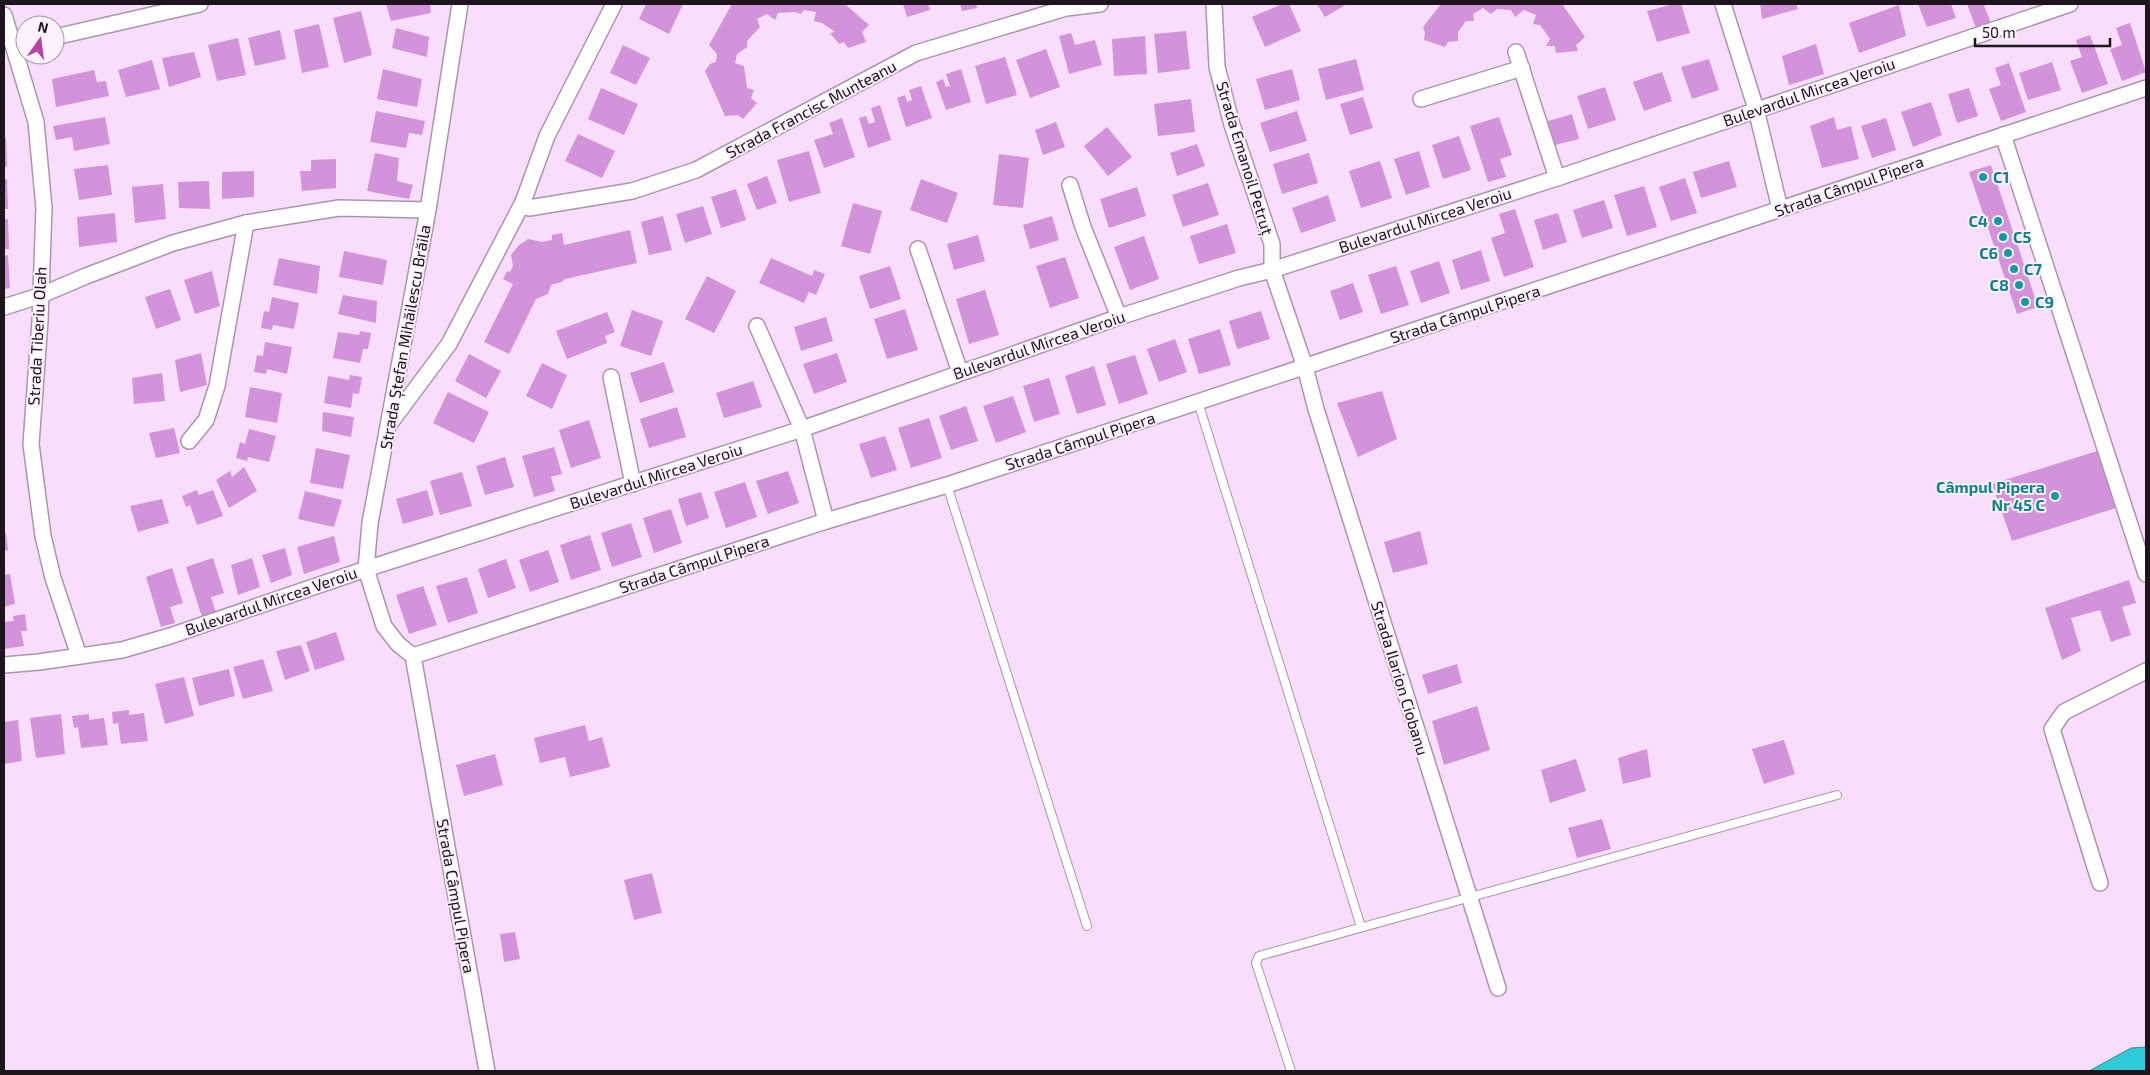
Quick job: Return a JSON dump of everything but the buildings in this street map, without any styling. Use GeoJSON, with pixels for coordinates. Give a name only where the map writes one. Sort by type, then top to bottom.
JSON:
{"type":"FeatureCollection","features":[{"type":"Feature","properties":{"kind":"street"},"geometry":{"type":"LineString","coordinates":[[65,35],[200,4]]}},
{"type":"Feature","properties":{"kind":"street","name":"Strada Ștefan Mihăilescu Brăila"},"geometry":{"type":"LineString","coordinates":[[413,656],[398,644],[384,626],[366,569],[370,523],[428,210],[460,4]]}},
{"type":"Feature","properties":{"kind":"street"},"geometry":{"type":"LineString","coordinates":[[388,426],[449,344],[523,202],[547,136],[614,4]]}},
{"type":"Feature","properties":{"kind":"street","name":"Strada Francisc Munteanu"},"geometry":{"type":"LineString","coordinates":[[523,202],[529,208],[632,191],[696,170],[916,53],[1066,8],[1100,4]]}},
{"type":"Feature","properties":{"kind":"street","name":"Strada Emanoil Petruț"},"geometry":{"type":"LineString","coordinates":[[1214,4],[1217,67],[1232,125],[1272,244],[1272,270],[1305,367]]}},
{"type":"Feature","properties":{"kind":"street"},"geometry":{"type":"LineString","coordinates":[[1723,4],[1756,109],[1780,209]]}},
{"type":"Feature","properties":{"kind":"street","name":"Bulevardul Mircea Veroiu"},"geometry":{"type":"LineString","coordinates":[[4,665],[122,650],[170,636],[366,569],[802,428],[1119,317],[1557,178],[2070,4]]}},
{"type":"Feature","properties":{"kind":"street","name":"Strada Tiberiu Olah"},"geometry":{"type":"LineString","coordinates":[[4,15],[37,132],[44,208],[40,321],[31,444],[43,536],[53,578],[79,656]]}},
{"type":"Feature","properties":{"kind":"street"},"geometry":{"type":"LineString","coordinates":[[1516,52],[1557,178]]}},
{"type":"Feature","properties":{"kind":"street"},"geometry":{"type":"LineString","coordinates":[[1421,99],[1522,68]]}},
{"type":"Feature","properties":{"kind":"street","name":"Strada Câmpul Pipera"},"geometry":{"type":"LineString","coordinates":[[487,1071],[413,656],[826,521],[947,485],[2146,88]]}},
{"type":"Feature","properties":{"kind":"street"},"geometry":{"type":"LineString","coordinates":[[2002,135],[2146,574]]}},
{"type":"Feature","properties":{"kind":"street"},"geometry":{"type":"LineString","coordinates":[[1070,185],[1083,227],[1119,317]]}},
{"type":"Feature","properties":{"kind":"street"},"geometry":{"type":"LineString","coordinates":[[4,307],[40,296],[86,276],[173,243],[246,223],[339,208],[428,210]]}},
{"type":"Feature","properties":{"kind":"street"},"geometry":{"type":"LineString","coordinates":[[189,441],[206,420],[217,386],[246,223]]}},
{"type":"Feature","properties":{"kind":"street"},"geometry":{"type":"LineString","coordinates":[[918,249],[960,372]]}},
{"type":"Feature","properties":{"kind":"street"},"geometry":{"type":"LineString","coordinates":[[757,326],[802,428],[826,521]]}},
{"type":"Feature","properties":{"kind":"street","name":"Strada Ilarion Ciobanu"},"geometry":{"type":"LineString","coordinates":[[1305,367],[1316,408],[1498,988]]}},
{"type":"Feature","properties":{"kind":"street"},"geometry":{"type":"LineString","coordinates":[[611,377],[633,484]]}},
{"type":"Feature","properties":{"kind":"street"},"geometry":{"type":"LineString","coordinates":[[2100,883],[2052,729],[2064,712],[2146,671]]}},
{"type":"Feature","properties":{"kind":"lane"},"geometry":{"type":"LineString","coordinates":[[1198,402],[1361,927]]}},
{"type":"Feature","properties":{"kind":"lane"},"geometry":{"type":"LineString","coordinates":[[947,485],[1087,926]]}},
{"type":"Feature","properties":{"kind":"lane"},"geometry":{"type":"LineString","coordinates":[[1291,1071],[1256,959],[1259,956],[1469,896],[1838,795]]}},
{"type":"Feature","properties":{"kind":"water"},"geometry":{"type":"Polygon","coordinates":[[[2146,1047],[2146,1071],[2089,1071],[2131,1048],[2146,1047]]]}},
{"type":"Feature","properties":{"kind":"place","name":"C1"},"geometry":{"type":"Point","coordinates":[1983,177]}},
{"type":"Feature","properties":{"kind":"place","name":"C4"},"geometry":{"type":"Point","coordinates":[1998,221]}},
{"type":"Feature","properties":{"kind":"place","name":"C5"},"geometry":{"type":"Point","coordinates":[2003,237]}},
{"type":"Feature","properties":{"kind":"place","name":"C6"},"geometry":{"type":"Point","coordinates":[2008,253]}},
{"type":"Feature","properties":{"kind":"place","name":"C7"},"geometry":{"type":"Point","coordinates":[2014,269]}},
{"type":"Feature","properties":{"kind":"place","name":"C8"},"geometry":{"type":"Point","coordinates":[2019,285]}},
{"type":"Feature","properties":{"kind":"place","name":"C9"},"geometry":{"type":"Point","coordinates":[2025,302]}},
{"type":"Feature","properties":{"kind":"place","name":"Câmpul Pipera Nr 45 C"},"geometry":{"type":"Point","coordinates":[2055,496]}}]}
